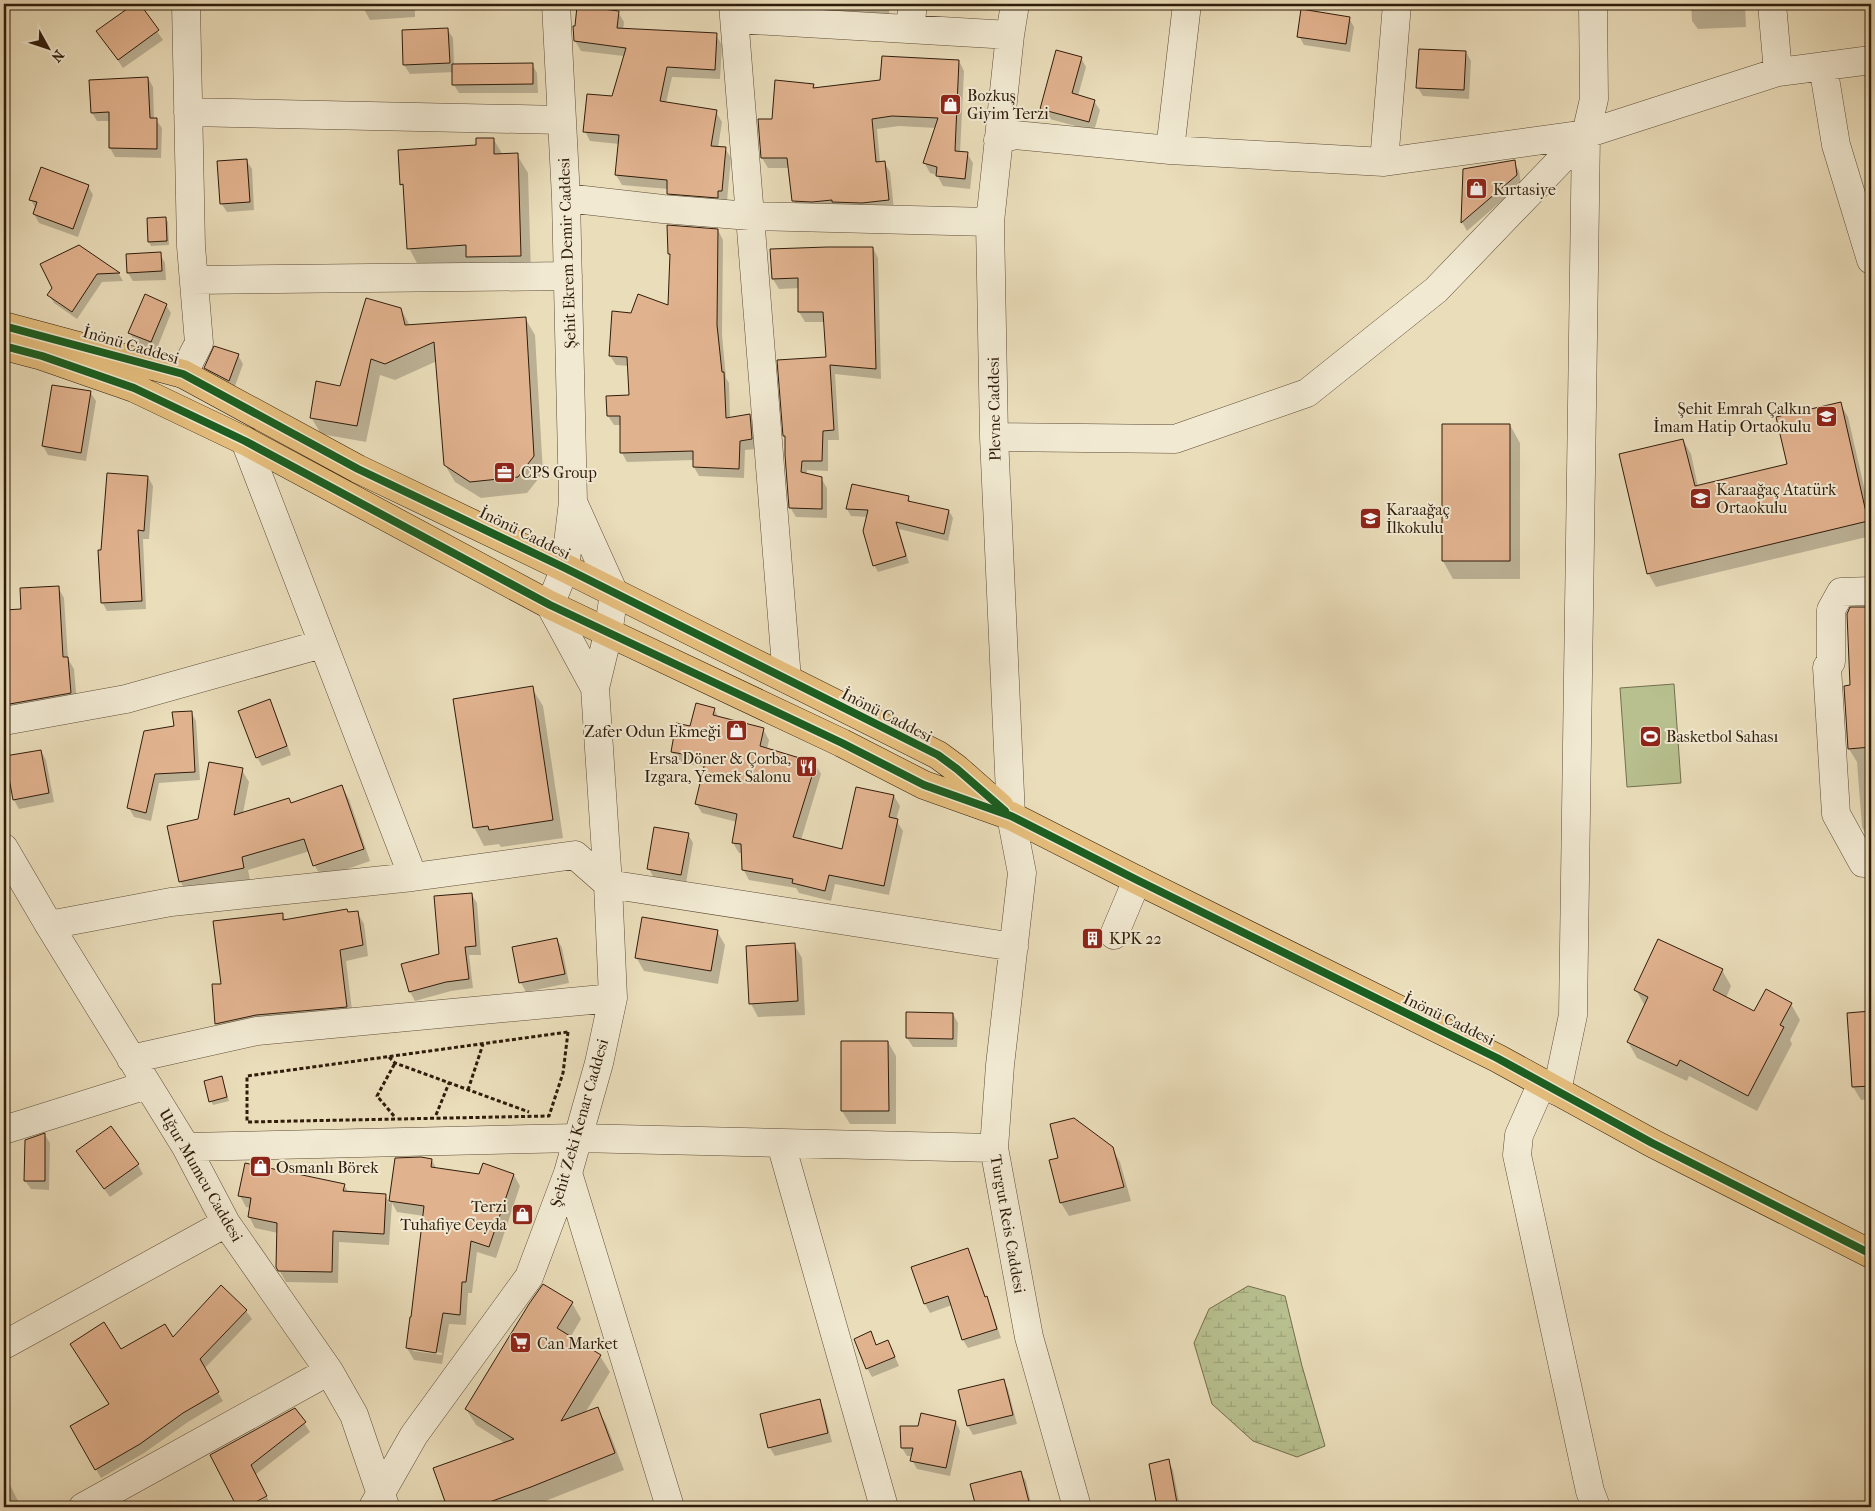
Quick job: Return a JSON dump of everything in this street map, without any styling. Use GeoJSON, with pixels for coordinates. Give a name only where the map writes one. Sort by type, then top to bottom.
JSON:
{"type":"FeatureCollection","features":[{"type":"Feature","properties":{"kind":"main road","name":"İnönü Caddesi"},"geometry":{"type":"LineString","coordinates":[[4,326],[183,374],[358,469],[565,568],[938,756],[957,769],[1011,816]]}},
{"type":"Feature","properties":{"kind":"main road","name":"İnönü Caddesi"},"geometry":{"type":"LineString","coordinates":[[4,346],[42,356],[134,388],[245,441],[550,605],[608,634],[842,743],[924,785],[1011,816],[1497,1058],[1652,1142],[1871,1254]]}},
{"type":"Feature","properties":{"kind":"street"},"geometry":{"type":"LineString","coordinates":[[183,374],[199,343],[191,246],[186,4]]}},
{"type":"Feature","properties":{"kind":"street","name":"Şehit Ekrem Demir Caddesi"},"geometry":{"type":"LineString","coordinates":[[556,4],[566,198],[573,502]]}},
{"type":"Feature","properties":{"kind":"street","name":"Plevne Caddesi"},"geometry":{"type":"LineString","coordinates":[[1011,816],[994,437],[990,222],[1015,4]]}},
{"type":"Feature","properties":{"kind":"street"},"geometry":{"type":"LineString","coordinates":[[1170,150],[1187,4]]}},
{"type":"Feature","properties":{"kind":"street"},"geometry":{"type":"LineString","coordinates":[[1384,162],[1397,4]]}},
{"type":"Feature","properties":{"kind":"street"},"geometry":{"type":"LineString","coordinates":[[1593,4],[1594,99],[1586,134],[1573,1015],[1549,1087],[1519,1135],[1517,1155],[1590,1491],[1596,1507]]}},
{"type":"Feature","properties":{"kind":"street"},"geometry":{"type":"LineString","coordinates":[[1772,4],[1778,72]]}},
{"type":"Feature","properties":{"kind":"street"},"geometry":{"type":"LineString","coordinates":[[787,679],[734,12],[911,16],[1010,35]]}},
{"type":"Feature","properties":{"kind":"street"},"geometry":{"type":"LineString","coordinates":[[998,140],[1015,135],[1170,150],[1384,162],[1586,134],[1778,72],[1871,60]]}},
{"type":"Feature","properties":{"kind":"street"},"geometry":{"type":"LineString","coordinates":[[1823,66],[1836,145],[1871,260]]}},
{"type":"Feature","properties":{"kind":"street"},"geometry":{"type":"LineString","coordinates":[[188,112],[562,120]]}},
{"type":"Feature","properties":{"kind":"street"},"geometry":{"type":"LineString","coordinates":[[994,437],[1175,440],[1307,393],[1436,290],[1586,134]]}},
{"type":"Feature","properties":{"kind":"street"},"geometry":{"type":"LineString","coordinates":[[566,198],[663,210],[750,216],[990,222]]}},
{"type":"Feature","properties":{"kind":"street"},"geometry":{"type":"LineString","coordinates":[[194,280],[568,276]]}},
{"type":"Feature","properties":{"kind":"street"},"geometry":{"type":"LineString","coordinates":[[245,441],[413,877]]}},
{"type":"Feature","properties":{"kind":"street"},"geometry":{"type":"LineString","coordinates":[[573,502],[565,568],[550,605],[595,688]]}},
{"type":"Feature","properties":{"kind":"street"},"geometry":{"type":"LineString","coordinates":[[573,502],[614,593],[608,634],[595,688]]}},
{"type":"Feature","properties":{"kind":"street"},"geometry":{"type":"LineString","coordinates":[[1871,591],[1841,592],[1831,610],[1831,662],[1827,667],[1836,814],[1863,863],[1871,863]]}},
{"type":"Feature","properties":{"kind":"street"},"geometry":{"type":"LineString","coordinates":[[4,720],[126,699],[322,644]]}},
{"type":"Feature","properties":{"kind":"street","name":"Şehit Zeki Kenar Caddesi"},"geometry":{"type":"LineString","coordinates":[[380,1503],[414,1436],[529,1277],[568,1173],[598,1064],[613,998],[608,884],[595,688]]}},
{"type":"Feature","properties":{"kind":"street","name":"Turgut Reis Caddesi"},"geometry":{"type":"LineString","coordinates":[[1011,816],[1022,873],[1000,1065],[994,1148],[1029,1337],[1077,1507]]}},
{"type":"Feature","properties":{"kind":"street","name":"Uğur Mumcu Caddesi"},"geometry":{"type":"LineString","coordinates":[[4,848],[15,889],[49,925],[148,1084],[186,1148],[226,1222],[329,1370],[354,1415],[380,1503]]}},
{"type":"Feature","properties":{"kind":"street"},"geometry":{"type":"LineString","coordinates":[[49,925],[171,902],[413,877],[575,855],[608,884],[1014,947]]}},
{"type":"Feature","properties":{"kind":"street"},"geometry":{"type":"LineString","coordinates":[[1114,935],[1137,880]]}},
{"type":"Feature","properties":{"kind":"street"},"geometry":{"type":"LineString","coordinates":[[131,1059],[257,1031],[613,998]]}},
{"type":"Feature","properties":{"kind":"street"},"geometry":{"type":"LineString","coordinates":[[4,1130],[148,1084]]}},
{"type":"Feature","properties":{"kind":"street"},"geometry":{"type":"LineString","coordinates":[[186,1148],[577,1138],[994,1148]]}},
{"type":"Feature","properties":{"kind":"street"},"geometry":{"type":"LineString","coordinates":[[781,1144],[884,1507]]}},
{"type":"Feature","properties":{"kind":"street"},"geometry":{"type":"LineString","coordinates":[[568,1173],[670,1507]]}},
{"type":"Feature","properties":{"kind":"street"},"geometry":{"type":"LineString","coordinates":[[4,1345],[226,1222]]}},
{"type":"Feature","properties":{"kind":"street"},"geometry":{"type":"LineString","coordinates":[[83,1507],[329,1370]]}},
{"type":"Feature","properties":{"kind":"path"},"geometry":{"type":"LineString","coordinates":[[568,1032],[563,1074],[549,1116],[247,1122],[247,1076],[483,1044],[568,1032]]}},
{"type":"Feature","properties":{"kind":"path"},"geometry":{"type":"LineString","coordinates":[[468,1090],[483,1044]]}},
{"type":"Feature","properties":{"kind":"path"},"geometry":{"type":"LineString","coordinates":[[389,1056],[395,1063],[539,1116]]}},
{"type":"Feature","properties":{"kind":"path"},"geometry":{"type":"LineString","coordinates":[[395,1063],[377,1096],[397,1119]]}},
{"type":"Feature","properties":{"kind":"path"},"geometry":{"type":"LineString","coordinates":[[435,1118],[449,1083]]}},
{"type":"Feature","properties":{"kind":"green space","name":"Basketbol Sahası"},"geometry":{"type":"Polygon","coordinates":[[[1674,684],[1681,783],[1627,787],[1620,688],[1674,684]]]}},
{"type":"Feature","properties":{"kind":"green space"},"geometry":{"type":"Polygon","coordinates":[[[1248,1286],[1285,1296],[1302,1366],[1325,1446],[1297,1457],[1253,1441],[1212,1404],[1194,1343],[1209,1309],[1248,1286]]]}},
{"type":"Feature","properties":{"kind":"building"},"geometry":{"type":"Polygon","coordinates":[[[134,4],[140,4],[159,30],[118,60],[96,31],[134,4]]]}},
{"type":"Feature","properties":{"kind":"building"},"geometry":{"type":"Polygon","coordinates":[[[577,6],[619,11],[617,28],[717,33],[715,70],[667,67],[660,101],[717,110],[711,146],[726,147],[722,191],[718,191],[718,198],[667,194],[667,180],[615,175],[619,135],[583,132],[587,94],[612,96],[626,48],[574,41],[573,26],[575,26],[577,6]]]}},
{"type":"Feature","properties":{"kind":"building"},"geometry":{"type":"Polygon","coordinates":[[[1301,9],[1350,17],[1346,44],[1297,37],[1301,9]]]}},
{"type":"Feature","properties":{"kind":"building"},"geometry":{"type":"Polygon","coordinates":[[[448,28],[450,63],[403,65],[402,30],[448,28]]]}},
{"type":"Feature","properties":{"kind":"building"},"geometry":{"type":"Polygon","coordinates":[[[1419,49],[1466,51],[1464,90],[1416,88],[1419,49]]]}},
{"type":"Feature","properties":{"kind":"building"},"geometry":{"type":"Polygon","coordinates":[[[1056,50],[1082,57],[1072,93],[1095,100],[1089,122],[1040,109],[1056,50]]]}},
{"type":"Feature","properties":{"kind":"building"},"geometry":{"type":"Polygon","coordinates":[[[882,56],[959,60],[955,151],[968,152],[965,179],[936,176],[937,167],[923,163],[938,118],[892,116],[872,119],[876,162],[885,161],[889,200],[862,203],[832,202],[832,200],[792,201],[787,158],[761,158],[758,119],[772,119],[775,80],[814,84],[813,88],[880,80],[882,56]]]}},
{"type":"Feature","properties":{"kind":"building"},"geometry":{"type":"Polygon","coordinates":[[[533,63],[533,84],[452,85],[452,64],[533,63]]]}},
{"type":"Feature","properties":{"kind":"building"},"geometry":{"type":"Polygon","coordinates":[[[148,77],[150,118],[157,118],[157,149],[109,148],[109,112],[91,113],[89,80],[148,77]]]}},
{"type":"Feature","properties":{"kind":"building"},"geometry":{"type":"Polygon","coordinates":[[[476,138],[494,138],[494,154],[518,153],[521,256],[466,257],[466,245],[407,249],[403,184],[400,185],[398,150],[476,145],[476,138]]]}},
{"type":"Feature","properties":{"kind":"building"},"geometry":{"type":"Polygon","coordinates":[[[247,159],[250,202],[220,204],[217,161],[247,159]]]}},
{"type":"Feature","properties":{"kind":"building"},"geometry":{"type":"Polygon","coordinates":[[[1515,160],[1517,175],[1461,223],[1463,169],[1515,160]]]}},
{"type":"Feature","properties":{"kind":"building"},"geometry":{"type":"Polygon","coordinates":[[[41,167],[89,185],[73,229],[33,214],[37,202],[29,200],[41,167]]]}},
{"type":"Feature","properties":{"kind":"building"},"geometry":{"type":"Polygon","coordinates":[[[166,217],[167,241],[148,242],[147,218],[166,217]]]}},
{"type":"Feature","properties":{"kind":"building"},"geometry":{"type":"Polygon","coordinates":[[[667,225],[718,229],[717,325],[722,372],[724,372],[726,418],[750,414],[752,439],[740,441],[739,469],[693,467],[693,451],[620,453],[620,416],[607,416],[606,396],[629,395],[627,357],[609,356],[612,311],[631,313],[638,294],[668,305],[670,254],[668,254],[667,225]]]}},
{"type":"Feature","properties":{"kind":"building"},"geometry":{"type":"Polygon","coordinates":[[[79,245],[120,273],[97,274],[72,312],[47,295],[52,288],[40,264],[79,245]]]}},
{"type":"Feature","properties":{"kind":"building"},"geometry":{"type":"Polygon","coordinates":[[[873,247],[876,369],[830,365],[834,430],[823,431],[822,461],[802,461],[801,472],[822,477],[822,509],[789,508],[785,436],[783,436],[777,360],[826,357],[823,312],[798,312],[798,278],[772,279],[770,249],[873,247]]]}},
{"type":"Feature","properties":{"kind":"building"},"geometry":{"type":"Polygon","coordinates":[[[161,252],[162,271],[127,273],[126,254],[161,252]]]}},
{"type":"Feature","properties":{"kind":"building"},"geometry":{"type":"Polygon","coordinates":[[[145,294],[167,304],[151,342],[128,333],[145,294]]]}},
{"type":"Feature","properties":{"kind":"building"},"geometry":{"type":"Polygon","coordinates":[[[366,298],[401,308],[405,325],[526,317],[534,456],[518,477],[470,482],[444,465],[434,342],[385,364],[371,359],[357,426],[310,418],[316,381],[340,386],[366,298]]]}},
{"type":"Feature","properties":{"kind":"building"},"geometry":{"type":"Polygon","coordinates":[[[214,346],[239,354],[229,381],[204,368],[214,346]]]}},
{"type":"Feature","properties":{"kind":"building"},"geometry":{"type":"Polygon","coordinates":[[[52,385],[91,391],[81,453],[42,446],[52,385]]]}},
{"type":"Feature","properties":{"kind":"building"},"geometry":{"type":"Polygon","coordinates":[[[1841,402],[1868,521],[1647,574],[1619,454],[1683,439],[1695,486],[1787,464],[1776,417],[1841,402]]]}},
{"type":"Feature","properties":{"kind":"building"},"geometry":{"type":"Polygon","coordinates":[[[1442,424],[1510,424],[1510,561],[1442,561],[1442,424]]]}},
{"type":"Feature","properties":{"kind":"building"},"geometry":{"type":"Polygon","coordinates":[[[107,473],[148,476],[144,531],[138,530],[142,601],[101,603],[98,550],[101,550],[107,473]]]}},
{"type":"Feature","properties":{"kind":"building"},"geometry":{"type":"Polygon","coordinates":[[[852,484],[909,496],[908,501],[949,510],[944,534],[896,522],[906,556],[873,566],[863,531],[868,510],[846,509],[852,484]]]}},
{"type":"Feature","properties":{"kind":"building"},"geometry":{"type":"Polygon","coordinates":[[[59,586],[63,657],[68,657],[71,693],[4,705],[4,610],[21,609],[20,588],[59,586]]]}},
{"type":"Feature","properties":{"kind":"building"},"geometry":{"type":"Polygon","coordinates":[[[1850,607],[1871,607],[1871,747],[1848,749],[1844,686],[1850,685],[1847,614],[1850,607]]]}},
{"type":"Feature","properties":{"kind":"building"},"geometry":{"type":"Polygon","coordinates":[[[533,686],[553,820],[489,830],[488,826],[473,828],[453,699],[533,686]]]}},
{"type":"Feature","properties":{"kind":"building"},"geometry":{"type":"Polygon","coordinates":[[[270,699],[287,746],[256,758],[238,711],[270,699]]]}},
{"type":"Feature","properties":{"kind":"building"},"geometry":{"type":"Polygon","coordinates":[[[696,703],[715,708],[713,715],[764,728],[760,746],[816,763],[793,837],[842,849],[856,787],[894,795],[889,817],[898,819],[884,886],[829,875],[825,891],[792,883],[793,879],[742,870],[741,844],[732,843],[737,814],[695,804],[706,758],[671,752],[676,723],[690,726],[696,703]]]}},
{"type":"Feature","properties":{"kind":"building"},"geometry":{"type":"Polygon","coordinates":[[[192,711],[195,772],[155,774],[146,813],[127,808],[144,731],[174,726],[172,712],[192,711]]]}},
{"type":"Feature","properties":{"kind":"building"},"geometry":{"type":"Polygon","coordinates":[[[41,750],[49,793],[13,800],[5,756],[41,750]]]}},
{"type":"Feature","properties":{"kind":"building"},"geometry":{"type":"Polygon","coordinates":[[[209,762],[243,768],[234,815],[289,798],[291,803],[342,785],[364,849],[313,866],[304,839],[242,857],[244,868],[179,882],[167,826],[198,819],[209,762]]]}},
{"type":"Feature","properties":{"kind":"building"},"geometry":{"type":"Polygon","coordinates":[[[654,827],[689,833],[681,875],[647,869],[654,827]]]}},
{"type":"Feature","properties":{"kind":"building"},"geometry":{"type":"Polygon","coordinates":[[[472,893],[476,946],[465,947],[469,979],[446,982],[409,992],[401,964],[439,954],[434,896],[472,893]]]}},
{"type":"Feature","properties":{"kind":"building"},"geometry":{"type":"Polygon","coordinates":[[[347,909],[348,912],[358,911],[363,945],[340,950],[347,1007],[256,1015],[215,1024],[212,984],[221,984],[213,921],[283,913],[283,920],[347,909]]]}},
{"type":"Feature","properties":{"kind":"building"},"geometry":{"type":"Polygon","coordinates":[[[642,917],[718,930],[711,971],[635,958],[642,917]]]}},
{"type":"Feature","properties":{"kind":"building"},"geometry":{"type":"Polygon","coordinates":[[[557,938],[565,974],[519,983],[512,947],[557,938]]]}},
{"type":"Feature","properties":{"kind":"building"},"geometry":{"type":"Polygon","coordinates":[[[1658,939],[1723,969],[1713,990],[1754,1011],[1766,989],[1792,1003],[1780,1025],[1784,1027],[1748,1096],[1680,1060],[1677,1066],[1627,1042],[1648,997],[1634,990],[1658,939]]]}},
{"type":"Feature","properties":{"kind":"building"},"geometry":{"type":"Polygon","coordinates":[[[795,943],[798,1001],[749,1004],[746,946],[795,943]]]}},
{"type":"Feature","properties":{"kind":"building"},"geometry":{"type":"Polygon","coordinates":[[[1871,1011],[1871,1086],[1852,1087],[1847,1013],[1871,1011]]]}},
{"type":"Feature","properties":{"kind":"building"},"geometry":{"type":"Polygon","coordinates":[[[906,1012],[953,1013],[953,1039],[906,1038],[906,1012]]]}},
{"type":"Feature","properties":{"kind":"building"},"geometry":{"type":"Polygon","coordinates":[[[841,1041],[888,1041],[889,1111],[841,1111],[841,1041]]]}},
{"type":"Feature","properties":{"kind":"building"},"geometry":{"type":"Polygon","coordinates":[[[222,1076],[227,1097],[209,1102],[204,1081],[222,1076]]]}},
{"type":"Feature","properties":{"kind":"building"},"geometry":{"type":"Polygon","coordinates":[[[1074,1118],[1113,1147],[1124,1187],[1060,1203],[1049,1160],[1058,1158],[1050,1124],[1074,1118]]]}},
{"type":"Feature","properties":{"kind":"building"},"geometry":{"type":"Polygon","coordinates":[[[111,1126],[139,1164],[104,1189],[76,1151],[111,1126]]]}},
{"type":"Feature","properties":{"kind":"building"},"geometry":{"type":"Polygon","coordinates":[[[45,1133],[45,1181],[24,1181],[25,1140],[45,1133]]]}},
{"type":"Feature","properties":{"kind":"building"},"geometry":{"type":"Polygon","coordinates":[[[421,1157],[432,1159],[431,1167],[479,1174],[483,1163],[514,1174],[489,1247],[471,1241],[466,1282],[462,1282],[460,1315],[443,1313],[436,1353],[406,1348],[424,1206],[389,1201],[395,1158],[421,1157]]]}},
{"type":"Feature","properties":{"kind":"building"},"geometry":{"type":"Polygon","coordinates":[[[245,1163],[345,1184],[343,1191],[386,1194],[384,1234],[333,1231],[332,1272],[278,1271],[276,1267],[277,1223],[248,1217],[251,1198],[238,1196],[245,1163]]]}},
{"type":"Feature","properties":{"kind":"building"},"geometry":{"type":"Polygon","coordinates":[[[968,1248],[985,1297],[987,1296],[997,1329],[962,1340],[948,1296],[924,1304],[911,1267],[968,1248]]]}},
{"type":"Feature","properties":{"kind":"building"},"geometry":{"type":"Polygon","coordinates":[[[543,1284],[573,1302],[557,1328],[601,1355],[561,1421],[598,1407],[615,1453],[476,1507],[447,1507],[433,1468],[514,1439],[465,1409],[543,1284]]]}},
{"type":"Feature","properties":{"kind":"building"},"geometry":{"type":"Polygon","coordinates":[[[221,1285],[247,1310],[200,1359],[219,1392],[183,1413],[140,1444],[95,1470],[70,1426],[109,1404],[70,1344],[104,1322],[121,1349],[165,1324],[173,1337],[221,1285]]]}},
{"type":"Feature","properties":{"kind":"building"},"geometry":{"type":"Polygon","coordinates":[[[871,1331],[876,1345],[888,1340],[895,1357],[866,1369],[854,1339],[871,1331]]]}},
{"type":"Feature","properties":{"kind":"building"},"geometry":{"type":"Polygon","coordinates":[[[1004,1379],[1013,1415],[967,1426],[958,1390],[1004,1379]]]}},
{"type":"Feature","properties":{"kind":"building"},"geometry":{"type":"Polygon","coordinates":[[[820,1399],[828,1433],[768,1448],[760,1414],[820,1399]]]}},
{"type":"Feature","properties":{"kind":"building"},"geometry":{"type":"Polygon","coordinates":[[[295,1408],[306,1422],[251,1465],[267,1496],[246,1507],[237,1507],[210,1455],[295,1408]]]}},
{"type":"Feature","properties":{"kind":"building"},"geometry":{"type":"Polygon","coordinates":[[[921,1413],[956,1421],[946,1468],[910,1461],[913,1448],[901,1448],[900,1426],[918,1426],[921,1413]]]}},
{"type":"Feature","properties":{"kind":"building"},"geometry":{"type":"Polygon","coordinates":[[[1169,1459],[1177,1503],[1157,1507],[1149,1464],[1169,1459]]]}},
{"type":"Feature","properties":{"kind":"building"},"geometry":{"type":"Polygon","coordinates":[[[1021,1471],[1029,1502],[1006,1507],[976,1507],[970,1484],[1021,1471]]]}},
{"type":"Feature","properties":{"kind":"cycle path"},"geometry":{"type":"LineString","coordinates":[[4,326],[183,374],[358,469],[565,568],[938,755],[1005,811]]}},
{"type":"Feature","properties":{"kind":"cycle path"},"geometry":{"type":"LineString","coordinates":[[4,346],[42,356],[134,388],[245,441],[550,605],[842,743],[924,785],[1011,816],[1497,1058],[1652,1143],[1871,1254]]}},
{"type":"Feature","properties":{"kind":"place","name":"Bozkuş Giyim Terzi"},"geometry":{"type":"Point","coordinates":[951,104]}},
{"type":"Feature","properties":{"kind":"place","name":"Kırtasiye"},"geometry":{"type":"Point","coordinates":[1477,189]}},
{"type":"Feature","properties":{"kind":"place","name":"Şehit Emrah Çalkın İmam Hatip Ortaokulu"},"geometry":{"type":"Point","coordinates":[1827,417]}},
{"type":"Feature","properties":{"kind":"place","name":"CPS Group"},"geometry":{"type":"Point","coordinates":[505,472]}},
{"type":"Feature","properties":{"kind":"place","name":"Karaağaç Atatürk Ortaokulu"},"geometry":{"type":"Point","coordinates":[1700,498]}},
{"type":"Feature","properties":{"kind":"place","name":"Karaağaç İlkokulu"},"geometry":{"type":"Point","coordinates":[1370,518]}},
{"type":"Feature","properties":{"kind":"place","name":"Zafer Odun Ekmeği"},"geometry":{"type":"Point","coordinates":[737,731]}},
{"type":"Feature","properties":{"kind":"place","name":"Basketbol Sahası"},"geometry":{"type":"Point","coordinates":[1650,736]}},
{"type":"Feature","properties":{"kind":"place","name":"Ersa Döner & Çorba, Izgara, Yemek Salonu"},"geometry":{"type":"Point","coordinates":[807,767]}},
{"type":"Feature","properties":{"kind":"place","name":"KPK 22"},"geometry":{"type":"Point","coordinates":[1093,938]}},
{"type":"Feature","properties":{"kind":"place","name":"Osmanlı Börek"},"geometry":{"type":"Point","coordinates":[260,1167]}},
{"type":"Feature","properties":{"kind":"place","name":"Terzi Tuhafiye Ceyda"},"geometry":{"type":"Point","coordinates":[523,1215]}},
{"type":"Feature","properties":{"kind":"place","name":"Can Market"},"geometry":{"type":"Point","coordinates":[521,1343]}}]}
